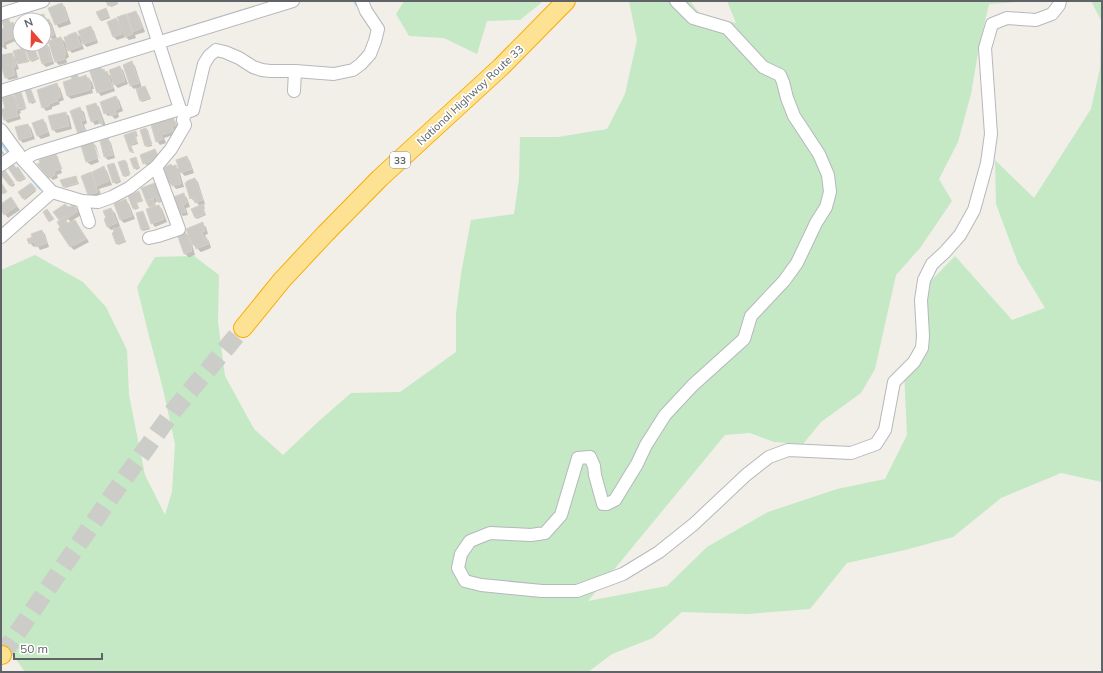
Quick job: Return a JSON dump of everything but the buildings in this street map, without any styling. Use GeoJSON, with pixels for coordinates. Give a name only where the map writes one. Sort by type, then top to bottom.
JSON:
{"type":"FeatureCollection","features":[{"type":"Feature","properties":{"kind":"highway","name":"National Highway Route 33"},"geometry":{"type":"LineString","coordinates":[[243,328],[282,280],[380,178],[501,68],[566,1]]}},
{"type":"Feature","properties":{"kind":"street"},"geometry":{"type":"LineString","coordinates":[[1,14],[43,1]]}},
{"type":"Feature","properties":{"kind":"street"},"geometry":{"type":"LineString","coordinates":[[1,130],[20,156],[52,192],[82,201],[98,202],[112,197],[129,188],[156,167],[171,149],[185,125],[183,120],[183,111],[145,1]]}},
{"type":"Feature","properties":{"kind":"street"},"geometry":{"type":"LineString","coordinates":[[1,91],[293,1]]}},
{"type":"Feature","properties":{"kind":"street"},"geometry":{"type":"LineString","coordinates":[[1,165],[20,156],[33,154],[183,111],[193,110],[204,64],[209,56],[216,50],[239,58],[253,67],[262,70],[334,74],[353,70],[370,54],[378,29],[366,12],[362,1]]}},
{"type":"Feature","properties":{"kind":"street"},"geometry":{"type":"LineString","coordinates":[[676,1],[693,18],[727,28],[763,67],[780,75],[794,116],[816,149],[828,175],[830,192],[826,207],[816,223],[797,263],[784,281],[751,316],[744,339],[693,385],[665,415],[614,500],[607,504],[603,504],[594,466],[590,457],[578,458],[561,515],[544,533],[532,535],[490,533],[470,541],[461,554],[458,568],[465,582],[542,591],[578,591],[623,574],[659,552],[694,524],[746,475],[768,457],[788,450],[851,453],[876,444],[885,430],[894,382],[914,362],[922,348],[923,336],[921,300],[924,280],[932,264],[960,235],[974,210],[987,164],[991,134],[985,48],[992,24],[1008,18],[1036,20],[1052,14],[1059,5],[1060,1]]}},
{"type":"Feature","properties":{"kind":"street"},"geometry":{"type":"LineString","coordinates":[[294,91],[295,71]]}},
{"type":"Feature","properties":{"kind":"street"},"geometry":{"type":"LineString","coordinates":[[148,238],[179,229],[156,167]]}},
{"type":"Feature","properties":{"kind":"street"},"geometry":{"type":"LineString","coordinates":[[1,237],[52,192]]}},
{"type":"Feature","properties":{"kind":"street"},"geometry":{"type":"LineString","coordinates":[[82,201],[89,222]]}},
{"type":"Feature","properties":{"kind":"green space"},"geometry":{"type":"Polygon","coordinates":[[[404,1],[542,1],[520,20],[487,21],[477,54],[444,38],[409,36],[396,14],[404,1]]]}},
{"type":"Feature","properties":{"kind":"green space"},"geometry":{"type":"Polygon","coordinates":[[[629,1],[690,1],[700,14],[736,23],[727,1],[1034,1],[989,4],[979,47],[971,94],[958,142],[939,179],[952,201],[920,248],[896,275],[875,369],[861,393],[821,422],[803,444],[774,442],[750,433],[725,435],[588,601],[667,586],[707,547],[768,512],[837,489],[885,479],[907,435],[904,371],[918,351],[928,284],[955,256],[1012,320],[1045,308],[1018,263],[996,204],[995,160],[1034,198],[1091,109],[1100,68],[1101,20],[1091,1],[1102,1],[1102,482],[1061,473],[1001,498],[953,537],[847,563],[810,609],[747,614],[682,612],[653,638],[612,654],[588,672],[25,672],[1,638],[1,270],[35,255],[83,282],[106,307],[127,350],[129,395],[145,475],[165,515],[172,492],[175,444],[163,389],[137,287],[155,257],[194,256],[219,275],[218,322],[225,376],[254,429],[283,455],[351,393],[400,392],[456,352],[456,314],[461,274],[471,220],[514,214],[519,179],[520,137],[558,137],[607,129],[625,94],[637,40],[629,1]]]}},
{"type":"Feature","properties":{"kind":"waterway"},"geometry":{"type":"LineString","coordinates":[[355,1],[357,5]]}},
{"type":"Feature","properties":{"kind":"waterway"},"geometry":{"type":"LineString","coordinates":[[1,142],[11,155]]}},
{"type":"Feature","properties":{"kind":"waterway"},"geometry":{"type":"LineString","coordinates":[[30,176],[40,188]]}},
{"type":"Feature","properties":{"kind":"tunnel"},"geometry":{"type":"LineString","coordinates":[[2,655],[111,497],[174,410],[243,328]]}}]}
